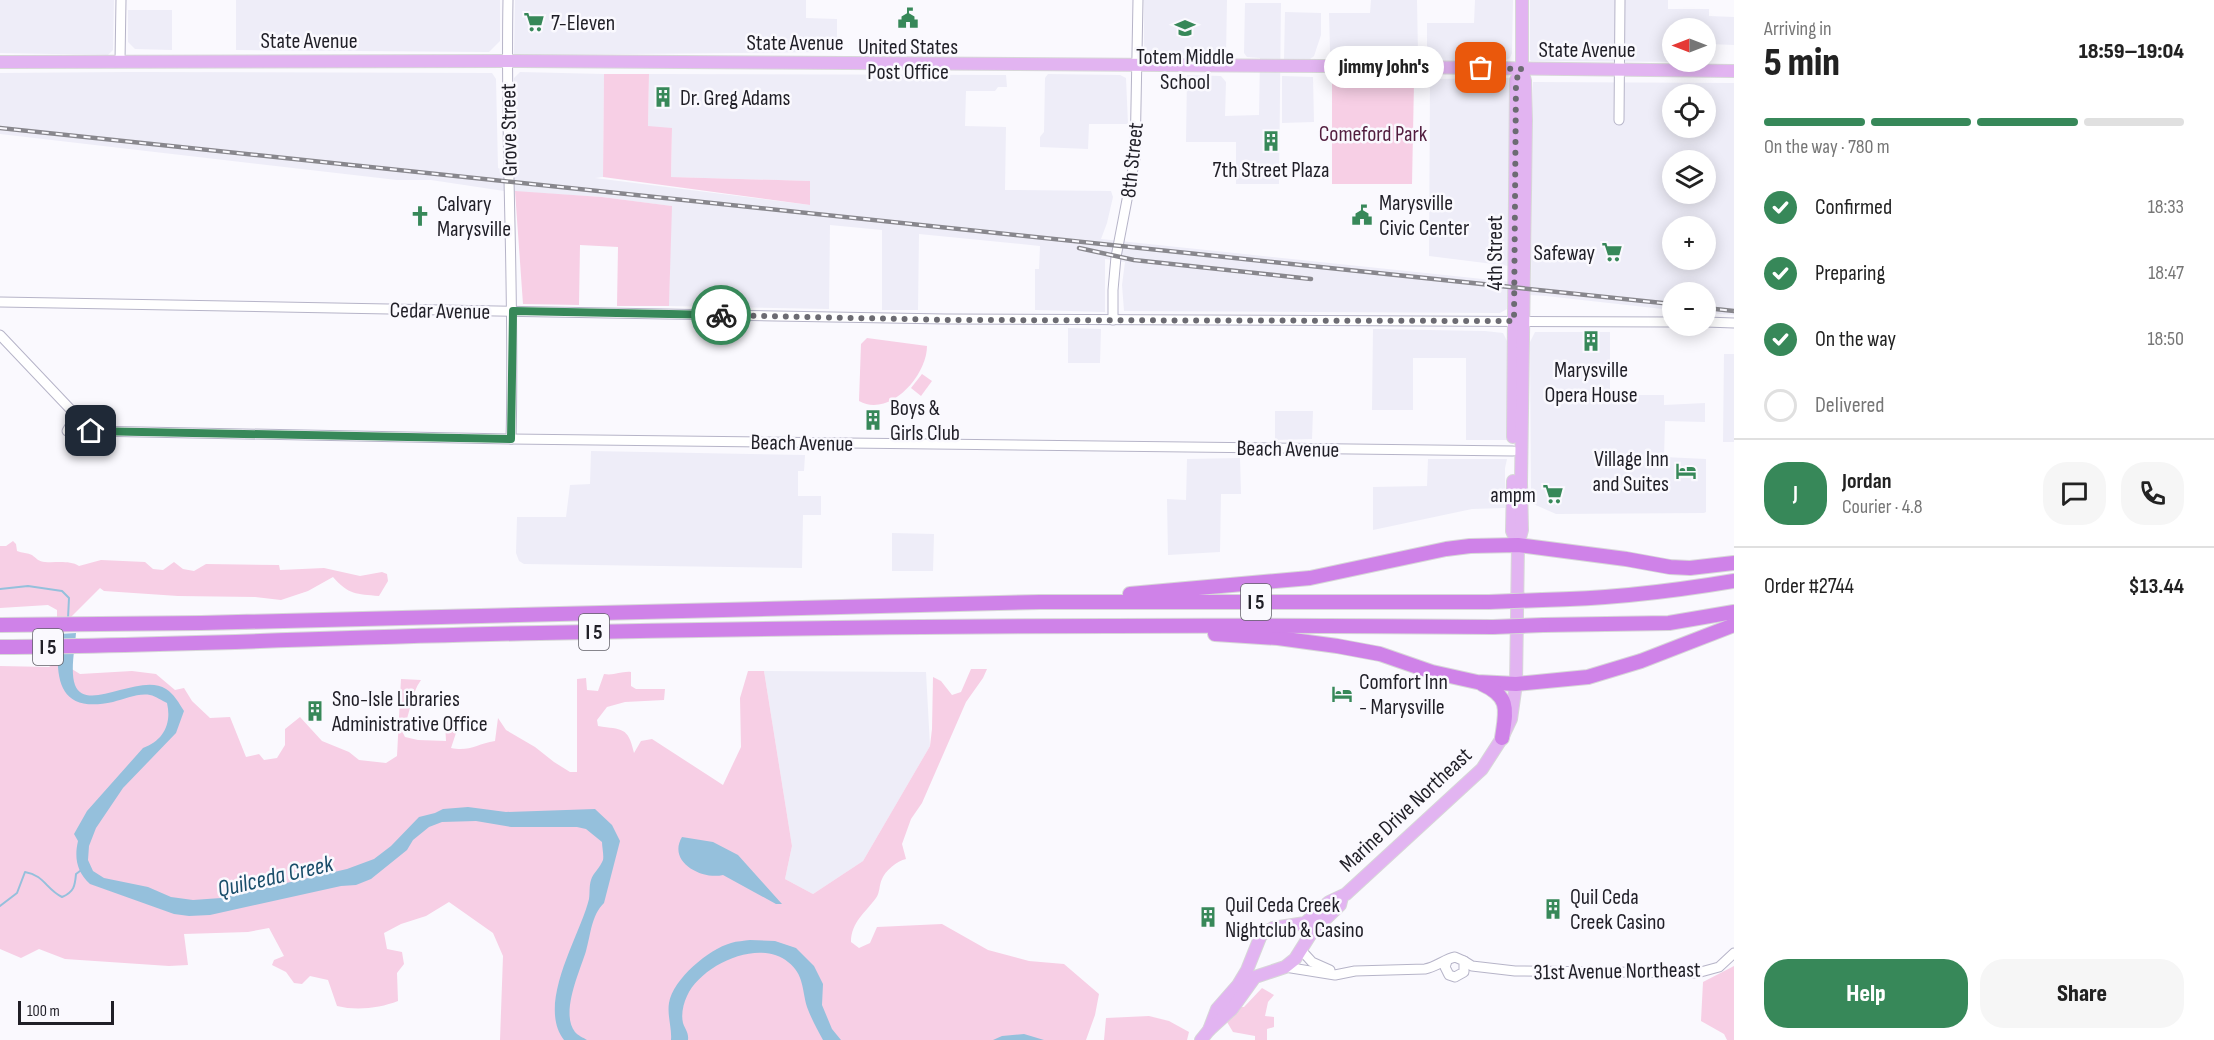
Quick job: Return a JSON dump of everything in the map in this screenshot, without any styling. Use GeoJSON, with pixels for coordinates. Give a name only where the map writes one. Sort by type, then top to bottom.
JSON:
{"type":"FeatureCollection","features":[{"type":"Feature","properties":{"kind":"highway"},"geometry":{"type":"LineString","coordinates":[[1040,603],[1310,578],[1458,547],[1518,545],[1670,567],[1690,568],[1734,563]]}},
{"type":"Feature","properties":{"kind":"highway","name":"I 5"},"geometry":{"type":"LineString","coordinates":[[0,625],[1040,603],[1489,602],[1592,599],[1669,592],[1734,581]]}},
{"type":"Feature","properties":{"kind":"highway","name":"I 5"},"geometry":{"type":"LineString","coordinates":[[0,647],[537,633],[1093,625],[1492,627],[1670,623],[1734,612]]}},
{"type":"Feature","properties":{"kind":"highway"},"geometry":{"type":"LineString","coordinates":[[1093,625],[1278,638],[1337,646],[1380,654],[1432,672],[1477,682],[1516,684],[1588,677],[1641,661],[1734,625]]}},
{"type":"Feature","properties":{"kind":"highway"},"geometry":{"type":"LineString","coordinates":[[1477,682],[1501,696],[1506,709],[1502,738]]}},
{"type":"Feature","properties":{"kind":"main road","name":"4th Street"},"geometry":{"type":"LineString","coordinates":[[1518,545],[1512,531],[1513,451],[1525,233],[1526,120],[1525,81],[1522,69],[1522,0]]}},
{"type":"Feature","properties":{"kind":"main road","name":"State Avenue"},"geometry":{"type":"LineString","coordinates":[[0,62],[507,61],[1734,72]]}},
{"type":"Feature","properties":{"kind":"main road","name":"4th Street"},"geometry":{"type":"LineString","coordinates":[[1516,684],[1518,545],[1522,530],[1515,196],[1516,80],[1522,69]]}},
{"type":"Feature","properties":{"kind":"main road"},"geometry":{"type":"LineString","coordinates":[[1515,196],[1521,198],[1521,225],[1525,233]]}},
{"type":"Feature","properties":{"kind":"main road","name":"Marine Drive Northeast"},"geometry":{"type":"LineString","coordinates":[[1284,927],[1305,923],[1329,902],[1342,897],[1482,769],[1511,719],[1516,684]]}},
{"type":"Feature","properties":{"kind":"main road","name":"Marine Drive Northeast"},"geometry":{"type":"LineString","coordinates":[[1302,948],[1312,932],[1340,905],[1342,897]]}},
{"type":"Feature","properties":{"kind":"main road"},"geometry":{"type":"LineString","coordinates":[[1201,1040],[1218,1009],[1240,982],[1258,939],[1265,931],[1284,927],[1298,936],[1302,948],[1295,960],[1255,977],[1232,1009],[1209,1029]]}},
{"type":"Feature","properties":{"kind":"main road"},"geometry":{"type":"LineString","coordinates":[[1254,949],[1259,963],[1266,969],[1279,968]]}},
{"type":"Feature","properties":{"kind":"street"},"geometry":{"type":"LineString","coordinates":[[120,61],[121,0]]}},
{"type":"Feature","properties":{"kind":"street","name":"Grove Street"},"geometry":{"type":"LineString","coordinates":[[508,0],[507,61],[513,311],[511,439]]}},
{"type":"Feature","properties":{"kind":"street","name":"8th Street"},"geometry":{"type":"LineString","coordinates":[[1113,320],[1116,257],[1135,158],[1137,0]]}},
{"type":"Feature","properties":{"kind":"street"},"geometry":{"type":"LineString","coordinates":[[1619,120],[1620,0]]}},
{"type":"Feature","properties":{"kind":"street","name":"Cedar Avenue"},"geometry":{"type":"LineString","coordinates":[[0,302],[932,319],[1662,322]]}},
{"type":"Feature","properties":{"kind":"street"},"geometry":{"type":"LineString","coordinates":[[1716,322],[1734,323]]}},
{"type":"Feature","properties":{"kind":"street"},"geometry":{"type":"LineString","coordinates":[[0,335],[76,416],[66,431]]}},
{"type":"Feature","properties":{"kind":"street","name":"Beach Avenue"},"geometry":{"type":"LineString","coordinates":[[76,416],[91,431],[511,439],[1513,451]]}},
{"type":"Feature","properties":{"kind":"street"},"geometry":{"type":"LineString","coordinates":[[1302,948],[1305,956],[1318,966],[1344,973]]}},
{"type":"Feature","properties":{"kind":"street","name":"31st Avenue Northeast"},"geometry":{"type":"LineString","coordinates":[[1464,962],[1472,966],[1515,970],[1697,973],[1719,967],[1734,953]]}},
{"type":"Feature","properties":{"kind":"street"},"geometry":{"type":"LineString","coordinates":[[1279,968],[1335,975],[1430,968],[1455,957],[1464,962],[1465,968],[1462,975],[1455,977],[1446,973],[1418,974],[1398,971]]}},
{"type":"Feature","properties":{"kind":"street"},"geometry":{"type":"LineString","coordinates":[[1446,973],[1447,961]]}},
{"type":"Feature","properties":{"kind":"street","name":"31st Avenue Northeast"},"geometry":{"type":"LineString","coordinates":[[1462,975],[1472,972],[1499,974],[1515,970]]}},
{"type":"Feature","properties":{"kind":"shaded area"},"geometry":{"type":"Polygon","coordinates":[[[0,0],[114,0],[113,50],[108,55],[0,53],[0,0]]]}},
{"type":"Feature","properties":{"kind":"shaded area"},"geometry":{"type":"Polygon","coordinates":[[[236,0],[500,0],[500,41],[489,52],[236,50],[236,0]]]}},
{"type":"Feature","properties":{"kind":"shaded area"},"geometry":{"type":"Polygon","coordinates":[[[515,0],[806,0],[806,18],[837,19],[837,48],[832,52],[514,55],[515,0]]]}},
{"type":"Feature","properties":{"kind":"shaded area","name":"Totem Middle School"},"geometry":{"type":"Polygon","coordinates":[[[1144,0],[1227,0],[1226,56],[1144,55],[1144,0]]]}},
{"type":"Feature","properties":{"kind":"shaded area"},"geometry":{"type":"Polygon","coordinates":[[[1371,0],[1417,0],[1418,54],[1415,58],[1412,60],[1332,59],[1329,13],[1370,13],[1371,0]]]}},
{"type":"Feature","properties":{"kind":"shaded area"},"geometry":{"type":"Polygon","coordinates":[[[1475,0],[1513,0],[1510,58],[1497,61],[1432,61],[1427,55],[1427,23],[1474,23],[1475,0]]]}},
{"type":"Feature","properties":{"kind":"shaded area"},"geometry":{"type":"Polygon","coordinates":[[[1530,0],[1668,0],[1668,9],[1709,9],[1709,16],[1734,17],[1734,45],[1716,44],[1716,18],[1662,18],[1662,62],[1531,61],[1530,0]]]}},
{"type":"Feature","properties":{"kind":"shaded area"},"geometry":{"type":"Polygon","coordinates":[[[1245,3],[1281,3],[1279,184],[1236,184],[1236,142],[1186,142],[1187,75],[1221,76],[1226,82],[1225,116],[1259,115],[1260,58],[1247,57],[1244,53],[1245,3]]]}},
{"type":"Feature","properties":{"kind":"shaded area"},"geometry":{"type":"Polygon","coordinates":[[[128,10],[172,10],[172,50],[135,49],[128,42],[128,10]]]}},
{"type":"Feature","properties":{"kind":"shaded area"},"geometry":{"type":"Polygon","coordinates":[[[1285,12],[1321,13],[1321,35],[1314,56],[1310,59],[1284,59],[1285,12]]]}},
{"type":"Feature","properties":{"kind":"shaded area"},"geometry":{"type":"Polygon","coordinates":[[[520,72],[604,74],[603,177],[595,178],[810,205],[810,181],[671,177],[672,129],[648,127],[649,74],[1006,75],[1007,87],[998,87],[995,91],[966,91],[965,126],[1006,127],[1005,190],[1111,191],[1113,197],[1101,239],[1531,284],[1533,82],[1734,83],[1734,315],[1716,314],[1716,282],[1662,282],[1662,309],[1509,294],[1507,309],[1500,313],[1124,311],[1122,285],[1125,262],[1105,259],[1105,312],[1035,310],[1035,269],[1039,269],[1040,246],[919,234],[918,310],[882,310],[882,230],[830,225],[829,309],[669,306],[671,206],[602,197],[504,191],[431,180],[397,180],[0,134],[0,73],[492,73],[496,79],[498,168],[516,176],[514,78],[520,72]]]}},
{"type":"Feature","properties":{"kind":"shaded area"},"geometry":{"type":"Polygon","coordinates":[[[1048,74],[1120,75],[1126,78],[1128,124],[1089,124],[1088,149],[1040,147],[1040,137],[1044,132],[1045,78],[1048,74]]]}},
{"type":"Feature","properties":{"kind":"shaded area"},"geometry":{"type":"Polygon","coordinates":[[[1282,76],[1313,77],[1314,122],[1282,123],[1282,76]]]}},
{"type":"Feature","properties":{"kind":"shaded area"},"geometry":{"type":"Polygon","coordinates":[[[1509,78],[1511,80],[1509,266],[1429,256],[1430,79],[1509,78]]]}},
{"type":"Feature","properties":{"kind":"shaded area"},"geometry":{"type":"Polygon","coordinates":[[[1068,328],[1101,329],[1100,363],[1068,363],[1068,328]]]}},
{"type":"Feature","properties":{"kind":"shaded area"},"geometry":{"type":"Polygon","coordinates":[[[1373,329],[1503,333],[1508,343],[1507,440],[1466,440],[1466,358],[1413,358],[1413,410],[1372,410],[1373,329]]]}},
{"type":"Feature","properties":{"kind":"shaded area"},"geometry":{"type":"Polygon","coordinates":[[[1535,332],[1610,332],[1610,395],[1664,395],[1664,405],[1705,403],[1705,422],[1665,421],[1664,457],[1706,459],[1706,512],[1556,514],[1531,503],[1530,342],[1535,332]]]}},
{"type":"Feature","properties":{"kind":"shaded area"},"geometry":{"type":"Polygon","coordinates":[[[1724,354],[1734,354],[1734,442],[1723,442],[1724,354]]]}},
{"type":"Feature","properties":{"kind":"shaded area"},"geometry":{"type":"Polygon","coordinates":[[[1275,411],[1313,411],[1312,439],[1275,440],[1275,411]]]}},
{"type":"Feature","properties":{"kind":"shaded area"},"geometry":{"type":"Polygon","coordinates":[[[591,451],[805,455],[804,471],[798,471],[798,496],[821,496],[821,515],[803,515],[802,568],[524,564],[519,561],[516,553],[517,517],[566,517],[570,485],[590,484],[591,451]]]}},
{"type":"Feature","properties":{"kind":"shaded area"},"geometry":{"type":"Polygon","coordinates":[[[1240,458],[1241,494],[1221,494],[1220,552],[1168,555],[1167,499],[1186,500],[1187,459],[1240,458]]]}},
{"type":"Feature","properties":{"kind":"shaded area"},"geometry":{"type":"Polygon","coordinates":[[[1428,459],[1507,459],[1505,508],[1472,509],[1373,530],[1373,487],[1427,486],[1428,459]]]}},
{"type":"Feature","properties":{"kind":"shaded area"},"geometry":{"type":"Polygon","coordinates":[[[892,533],[934,534],[933,571],[892,571],[892,533]]]}},
{"type":"Feature","properties":{"kind":"shaded area"},"geometry":{"type":"Polygon","coordinates":[[[764,671],[926,672],[930,746],[863,861],[813,894],[785,879],[792,846],[764,671]]]}},
{"type":"Feature","properties":{"kind":"green space"},"geometry":{"type":"Polygon","coordinates":[[[604,74],[649,74],[648,126],[672,128],[671,177],[810,181],[810,205],[603,177],[604,74]]]}},
{"type":"Feature","properties":{"kind":"green space","name":"Comeford Park"},"geometry":{"type":"Polygon","coordinates":[[[1338,76],[1408,77],[1414,82],[1412,184],[1332,184],[1332,80],[1338,76]]]}},
{"type":"Feature","properties":{"kind":"green space"},"geometry":{"type":"Polygon","coordinates":[[[515,191],[602,197],[672,206],[669,306],[617,306],[618,247],[580,245],[579,305],[523,304],[515,191]]]}},
{"type":"Feature","properties":{"kind":"green space"},"geometry":{"type":"Polygon","coordinates":[[[867,338],[927,346],[921,370],[913,381],[894,399],[882,404],[871,405],[859,401],[861,344],[867,338]]]}},
{"type":"Feature","properties":{"kind":"green space"},"geometry":{"type":"Polygon","coordinates":[[[922,374],[932,381],[921,396],[911,388],[922,374]]]}},
{"type":"Feature","properties":{"kind":"green space"},"geometry":{"type":"Polygon","coordinates":[[[13,541],[17,551],[32,555],[38,560],[67,562],[79,566],[101,560],[145,562],[153,569],[163,570],[174,562],[183,569],[194,571],[206,564],[279,565],[280,570],[324,568],[360,576],[382,572],[387,574],[388,581],[379,596],[364,595],[349,590],[333,577],[308,591],[281,600],[255,597],[178,596],[104,591],[100,588],[57,631],[57,610],[48,605],[0,608],[0,546],[6,546],[13,541]]]}},
{"type":"Feature","properties":{"kind":"green space"},"geometry":{"type":"Polygon","coordinates":[[[57,660],[80,674],[132,671],[156,674],[175,690],[184,688],[192,701],[210,718],[230,717],[246,757],[259,754],[264,760],[277,758],[285,745],[285,729],[300,717],[322,741],[349,752],[359,760],[386,763],[397,756],[401,679],[421,680],[402,731],[405,737],[446,741],[445,722],[450,721],[459,724],[451,748],[468,748],[495,741],[498,718],[506,730],[570,772],[577,772],[577,679],[586,678],[587,690],[598,691],[604,674],[631,672],[631,686],[636,689],[665,689],[664,700],[625,702],[607,707],[597,720],[598,726],[623,731],[632,744],[634,753],[641,741],[652,739],[723,785],[741,747],[740,698],[748,671],[764,671],[792,846],[785,879],[813,894],[863,861],[930,746],[933,677],[941,681],[952,695],[961,692],[971,669],[987,669],[966,702],[922,803],[911,819],[902,844],[906,859],[895,864],[884,876],[877,896],[856,923],[851,942],[859,948],[870,943],[877,927],[942,924],[988,950],[1029,961],[1064,964],[1099,994],[1095,1015],[1086,1040],[500,1040],[503,956],[493,933],[449,902],[426,916],[401,924],[384,933],[387,949],[402,952],[404,964],[397,973],[398,1001],[368,1008],[337,1006],[328,980],[310,976],[302,984],[294,983],[286,972],[272,965],[274,960],[284,956],[269,928],[248,932],[184,934],[188,965],[169,966],[65,959],[39,949],[21,958],[0,949],[0,666],[49,667],[57,660]]]}},
{"type":"Feature","properties":{"kind":"green space"},"geometry":{"type":"Polygon","coordinates":[[[1734,966],[1734,1040],[1727,1040],[1724,1034],[1701,1021],[1703,982],[1734,966]]]}},
{"type":"Feature","properties":{"kind":"green space"},"geometry":{"type":"Polygon","coordinates":[[[1262,988],[1274,995],[1268,1002],[1265,1016],[1274,1017],[1274,1027],[1267,1029],[1267,1040],[1255,1040],[1255,1036],[1233,1032],[1227,1022],[1236,1007],[1244,1007],[1262,988]]]}},
{"type":"Feature","properties":{"kind":"green space"},"geometry":{"type":"Polygon","coordinates":[[[1149,1016],[1169,1021],[1189,1032],[1187,1040],[1104,1040],[1106,1018],[1149,1016]]]}},
{"type":"Feature","properties":{"kind":"water","name":"Quilceda Creek"},"geometry":{"type":"Polygon","coordinates":[[[76,633],[73,673],[75,685],[81,693],[102,695],[142,685],[155,685],[169,691],[184,711],[176,733],[123,788],[96,828],[89,846],[88,860],[93,871],[104,878],[148,887],[171,897],[193,900],[221,898],[347,869],[374,859],[391,846],[419,817],[443,809],[468,807],[506,812],[595,809],[612,825],[620,841],[604,903],[594,919],[570,1003],[571,1024],[576,1033],[587,1040],[564,1040],[557,1025],[555,1008],[557,989],[589,899],[591,880],[603,860],[602,842],[586,829],[511,827],[476,821],[442,822],[429,827],[413,840],[407,850],[371,879],[356,885],[341,886],[210,915],[174,914],[90,884],[82,875],[78,864],[76,853],[78,841],[74,834],[87,811],[143,748],[161,736],[167,725],[168,711],[167,703],[150,695],[94,704],[80,703],[70,697],[63,689],[60,678],[59,634],[76,633]]]}},
{"type":"Feature","properties":{"kind":"water"},"geometry":{"type":"Polygon","coordinates":[[[682,837],[713,842],[738,855],[782,904],[776,904],[723,875],[706,875],[689,867],[679,854],[682,837]]]}},
{"type":"Feature","properties":{"kind":"water"},"geometry":{"type":"Polygon","coordinates":[[[750,940],[775,941],[796,948],[814,966],[823,984],[822,1005],[832,1029],[841,1040],[823,1040],[807,1007],[800,977],[793,967],[776,955],[762,953],[732,958],[705,974],[694,985],[683,1006],[682,1020],[688,1040],[671,1040],[669,1003],[677,984],[693,966],[722,946],[750,940]]]}},
{"type":"Feature","properties":{"kind":"water"},"geometry":{"type":"Polygon","coordinates":[[[1024,1034],[1044,1040],[993,1040],[1002,1036],[1024,1034]]]}},
{"type":"Feature","properties":{"kind":"waterway","name":"Quilceda Creek"},"geometry":{"type":"LineString","coordinates":[[0,589],[28,586],[62,591],[69,598],[68,618]]}},
{"type":"Feature","properties":{"kind":"waterway"},"geometry":{"type":"LineString","coordinates":[[0,906],[17,893],[25,872],[37,876],[62,897],[71,891],[76,874],[80,871]]}},
{"type":"Feature","properties":{"kind":"railway"},"geometry":{"type":"LineString","coordinates":[[0,128],[1662,303]]}},
{"type":"Feature","properties":{"kind":"railway"},"geometry":{"type":"LineString","coordinates":[[1079,248],[1134,260],[1311,279]]}},
{"type":"Feature","properties":{"kind":"railway"},"geometry":{"type":"LineString","coordinates":[[1716,309],[1734,311]]}},
{"type":"Feature","properties":{"kind":"way so far"},"geometry":{"type":"LineString","coordinates":[[721,315],[945,320],[1514,321],[1516,80],[1522,69],[1481,68]]}},
{"type":"Feature","properties":{"kind":"place","name":"United States Post Office"},"geometry":{"type":"Point","coordinates":[908,18]}},
{"type":"Feature","properties":{"kind":"place","name":"7-Eleven"},"geometry":{"type":"Point","coordinates":[534,22]}},
{"type":"Feature","properties":{"kind":"place","name":"Totem Middle School"},"geometry":{"type":"Point","coordinates":[1185,28]}},
{"type":"Feature","properties":{"kind":"place","name":"Jimmy John's"},"geometry":{"type":"Point","coordinates":[1481,68]}},
{"type":"Feature","properties":{"kind":"place","name":"Dr. Greg Adams"},"geometry":{"type":"Point","coordinates":[663,97]}},
{"type":"Feature","properties":{"kind":"place","name":"7th Street Plaza"},"geometry":{"type":"Point","coordinates":[1271,141]}},
{"type":"Feature","properties":{"kind":"place","name":"Marysville Civic Center"},"geometry":{"type":"Point","coordinates":[1362,215]}},
{"type":"Feature","properties":{"kind":"place","name":"Calvary Marysville"},"geometry":{"type":"Point","coordinates":[420,216]}},
{"type":"Feature","properties":{"kind":"place","name":"Safeway"},"geometry":{"type":"Point","coordinates":[1612,252]}},
{"type":"Feature","properties":{"kind":"place","name":"Marysville Opera House"},"geometry":{"type":"Point","coordinates":[1591,341]}},
{"type":"Feature","properties":{"kind":"place","name":"Boys & Girls Club"},"geometry":{"type":"Point","coordinates":[873,420]}},
{"type":"Feature","properties":{"kind":"place","name":"Village Inn and Suites"},"geometry":{"type":"Point","coordinates":[1686,471]}},
{"type":"Feature","properties":{"kind":"place","name":"ampm"},"geometry":{"type":"Point","coordinates":[1553,494]}},
{"type":"Feature","properties":{"kind":"place","name":"Comfort Inn - Marysville"},"geometry":{"type":"Point","coordinates":[1342,694]}},
{"type":"Feature","properties":{"kind":"place","name":"Sno-Isle Libraries Administrative Office"},"geometry":{"type":"Point","coordinates":[315,711]}},
{"type":"Feature","properties":{"kind":"place","name":"Quil Ceda Creek Casino"},"geometry":{"type":"Point","coordinates":[1553,909]}},
{"type":"Feature","properties":{"kind":"place","name":"Quil Ceda Creek Nightclub & Casino"},"geometry":{"type":"Point","coordinates":[1208,917]}},
{"type":"Feature","properties":{"kind":"route"},"geometry":{"type":"LineString","coordinates":[[91,431],[511,439],[513,311],[721,315]]}}]}
